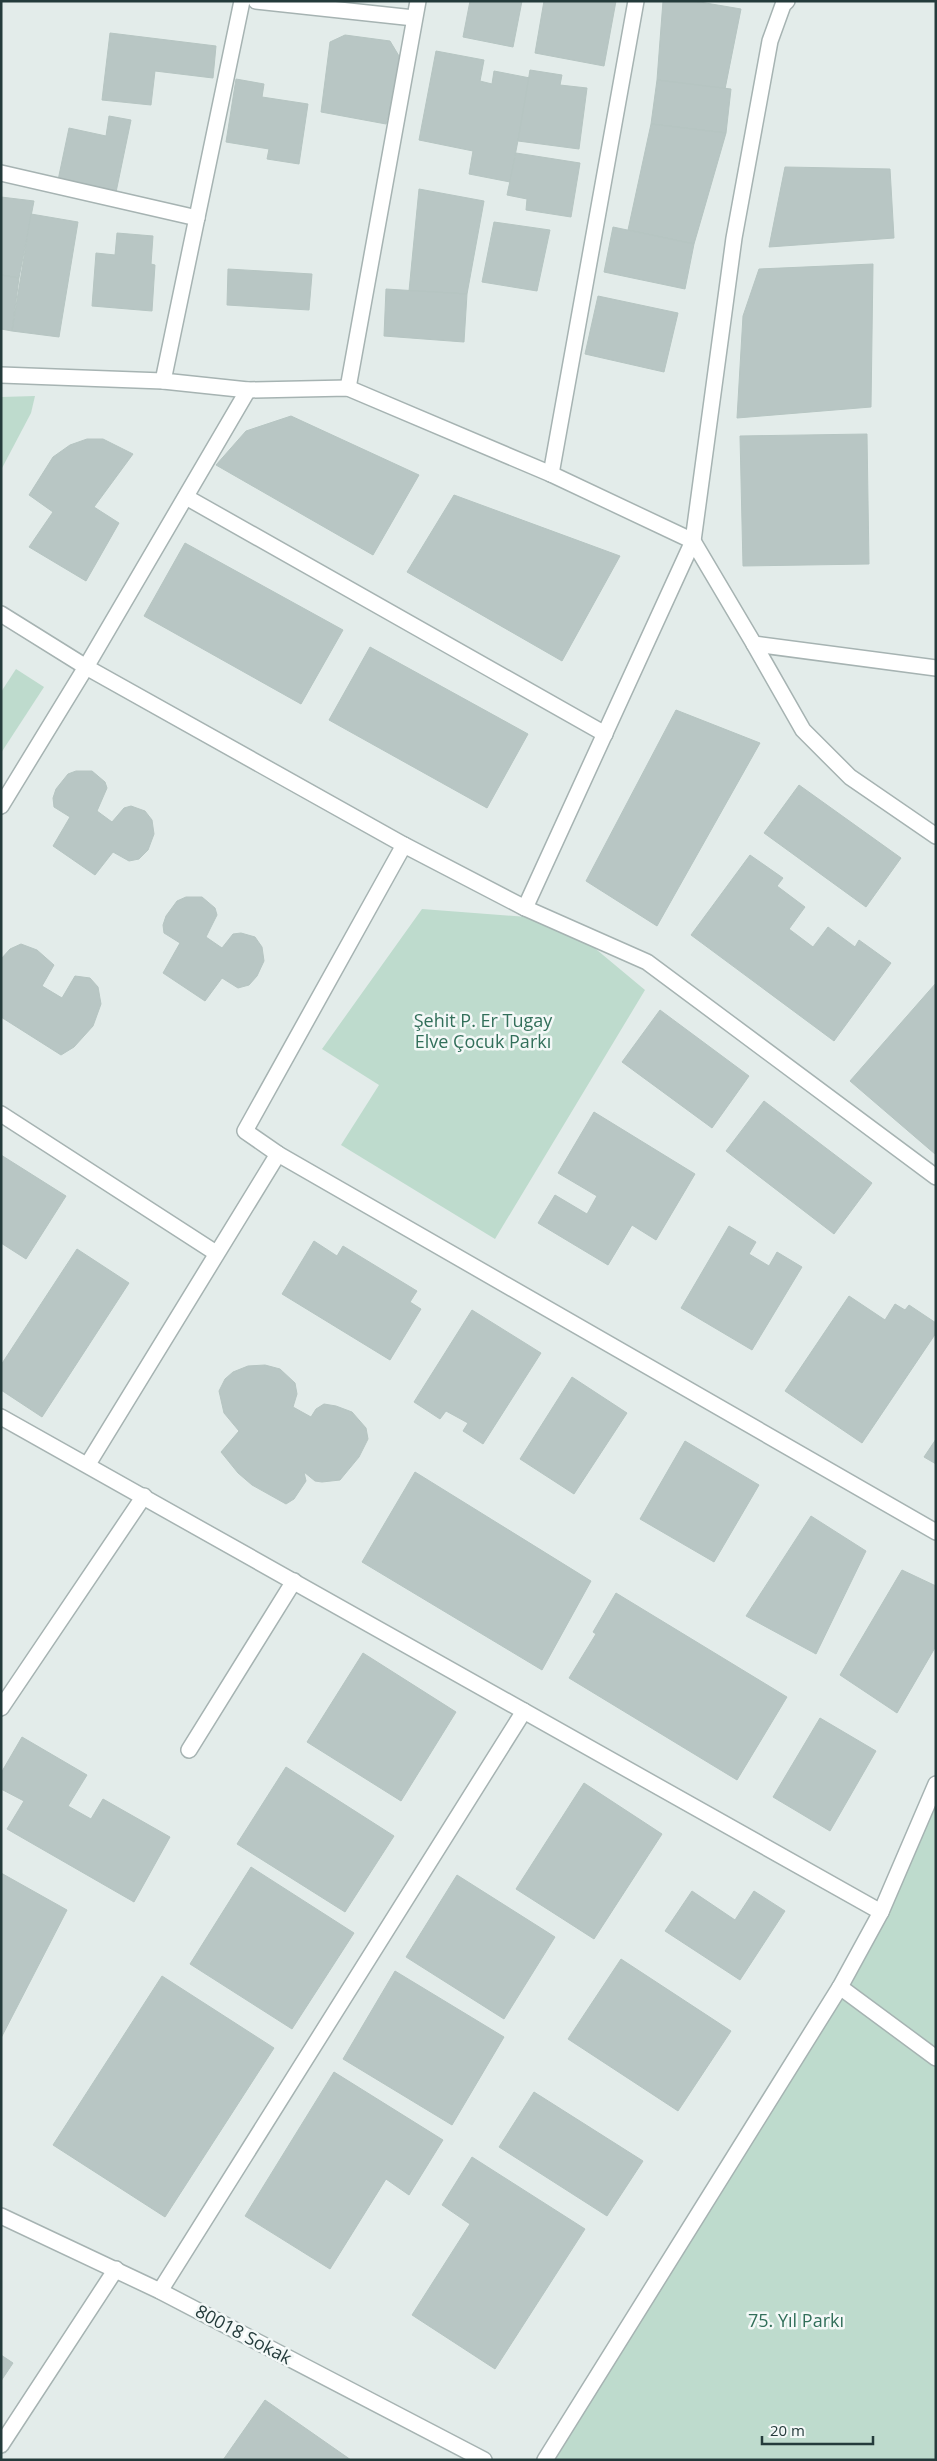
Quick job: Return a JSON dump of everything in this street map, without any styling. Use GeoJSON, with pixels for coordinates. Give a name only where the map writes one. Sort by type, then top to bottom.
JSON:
{"type":"FeatureCollection","features":[{"type":"Feature","properties":{"kind":"street"},"geometry":{"type":"LineString","coordinates":[[163,381],[242,1]]}},
{"type":"Feature","properties":{"kind":"street"},"geometry":{"type":"LineString","coordinates":[[256,1],[414,18]]}},
{"type":"Feature","properties":{"kind":"street"},"geometry":{"type":"LineString","coordinates":[[348,388],[418,1]]}},
{"type":"Feature","properties":{"kind":"street"},"geometry":{"type":"LineString","coordinates":[[551,474],[636,1]]}},
{"type":"Feature","properties":{"kind":"street"},"geometry":{"type":"LineString","coordinates":[[525,908],[693,541],[734,238],[770,41],[783,5],[787,1]]}},
{"type":"Feature","properties":{"kind":"street"},"geometry":{"type":"LineString","coordinates":[[1,173],[197,218]]}},
{"type":"Feature","properties":{"kind":"street"},"geometry":{"type":"LineString","coordinates":[[1,375],[163,381],[248,390],[348,388],[551,474],[693,541],[803,730],[850,777],[936,836]]}},
{"type":"Feature","properties":{"kind":"street"},"geometry":{"type":"LineString","coordinates":[[1,806],[86,667],[248,390]]}},
{"type":"Feature","properties":{"kind":"street"},"geometry":{"type":"LineString","coordinates":[[186,497],[605,734]]}},
{"type":"Feature","properties":{"kind":"street"},"geometry":{"type":"LineString","coordinates":[[1,614],[86,667],[404,845],[525,908],[647,962],[936,1177]]}},
{"type":"Feature","properties":{"kind":"street"},"geometry":{"type":"LineString","coordinates":[[754,644],[936,668]]}},
{"type":"Feature","properties":{"kind":"street"},"geometry":{"type":"LineString","coordinates":[[404,845],[245,1131],[278,1154],[936,1532]]}},
{"type":"Feature","properties":{"kind":"street"},"geometry":{"type":"LineString","coordinates":[[1,1114],[216,1253]]}},
{"type":"Feature","properties":{"kind":"street"},"geometry":{"type":"LineString","coordinates":[[88,1464],[278,1154]]}},
{"type":"Feature","properties":{"kind":"street"},"geometry":{"type":"LineString","coordinates":[[1,1417],[88,1464],[881,1912]]}},
{"type":"Feature","properties":{"kind":"street"},"geometry":{"type":"LineString","coordinates":[[1,1708],[144,1496]]}},
{"type":"Feature","properties":{"kind":"street"},"geometry":{"type":"LineString","coordinates":[[190,1750],[294,1581]]}},
{"type":"Feature","properties":{"kind":"street"},"geometry":{"type":"LineString","coordinates":[[160,2290],[524,1711]]}},
{"type":"Feature","properties":{"kind":"street"},"geometry":{"type":"LineString","coordinates":[[545,2460],[840,1987],[881,1912],[936,1784]]}},
{"type":"Feature","properties":{"kind":"street"},"geometry":{"type":"LineString","coordinates":[[840,1987],[936,2058]]}},
{"type":"Feature","properties":{"kind":"street","name":"80018 Sokak"},"geometry":{"type":"LineString","coordinates":[[1,2216],[160,2290],[476,2458]]}},
{"type":"Feature","properties":{"kind":"street"},"geometry":{"type":"LineString","coordinates":[[1,2445],[116,2270]]}},
{"type":"Feature","properties":{"kind":"green space"},"geometry":{"type":"Polygon","coordinates":[[[35,396],[31,413],[1,470],[1,397],[35,396]]]}},
{"type":"Feature","properties":{"kind":"green space"},"geometry":{"type":"Polygon","coordinates":[[[16,669],[44,687],[1,753],[1,692],[16,669]]]}},
{"type":"Feature","properties":{"kind":"green space","name":"Şehit P. Er Tugay Elve Çocuk Parkı"},"geometry":{"type":"Polygon","coordinates":[[[422,909],[540,918],[573,930],[645,990],[495,1239],[341,1145],[379,1085],[322,1049],[422,909]]]}},
{"type":"Feature","properties":{"kind":"green space","name":"75. Yıl Parkı"},"geometry":{"type":"Polygon","coordinates":[[[936,1774],[936,2460],[545,2460],[840,1987],[936,1774]]]}},
{"type":"Feature","properties":{"kind":"building"},"geometry":{"type":"Polygon","coordinates":[[[470,1],[522,1],[513,47],[463,37],[470,1]]]}},
{"type":"Feature","properties":{"kind":"building"},"geometry":{"type":"Polygon","coordinates":[[[544,1],[616,1],[604,66],[535,53],[544,1]]]}},
{"type":"Feature","properties":{"kind":"building"},"geometry":{"type":"Polygon","coordinates":[[[663,1],[694,1],[741,9],[725,89],[657,80],[663,1]]]}},
{"type":"Feature","properties":{"kind":"building"},"geometry":{"type":"Polygon","coordinates":[[[110,33],[216,46],[213,78],[155,71],[151,105],[102,100],[110,33]]]}},
{"type":"Feature","properties":{"kind":"building"},"geometry":{"type":"Polygon","coordinates":[[[345,35],[390,41],[402,61],[386,124],[321,112],[330,42],[345,35]]]}},
{"type":"Feature","properties":{"kind":"building"},"geometry":{"type":"Polygon","coordinates":[[[436,51],[484,60],[480,81],[492,84],[494,71],[530,78],[510,182],[469,174],[473,151],[419,140],[436,51]]]}},
{"type":"Feature","properties":{"kind":"building"},"geometry":{"type":"Polygon","coordinates":[[[530,70],[562,75],[560,85],[587,88],[579,149],[518,141],[530,70]]]}},
{"type":"Feature","properties":{"kind":"building"},"geometry":{"type":"Polygon","coordinates":[[[236,79],[264,84],[262,97],[308,104],[299,164],[267,159],[269,149],[226,142],[236,79]]]}},
{"type":"Feature","properties":{"kind":"building"},"geometry":{"type":"Polygon","coordinates":[[[657,80],[731,89],[726,133],[651,124],[657,80]]]}},
{"type":"Feature","properties":{"kind":"building"},"geometry":{"type":"Polygon","coordinates":[[[109,116],[131,120],[115,197],[57,185],[69,128],[106,136],[109,116]]]}},
{"type":"Feature","properties":{"kind":"building"},"geometry":{"type":"Polygon","coordinates":[[[651,124],[726,133],[694,244],[628,230],[651,124]]]}},
{"type":"Feature","properties":{"kind":"building"},"geometry":{"type":"Polygon","coordinates":[[[516,153],[580,163],[571,217],[526,210],[527,199],[507,195],[516,153]]]}},
{"type":"Feature","properties":{"kind":"building"},"geometry":{"type":"Polygon","coordinates":[[[785,167],[890,169],[894,238],[769,247],[785,167]]]}},
{"type":"Feature","properties":{"kind":"building"},"geometry":{"type":"Polygon","coordinates":[[[419,189],[484,201],[467,294],[409,291],[419,189]]]}},
{"type":"Feature","properties":{"kind":"building"},"geometry":{"type":"Polygon","coordinates":[[[1,197],[34,201],[19,278],[1,275],[1,197]]]}},
{"type":"Feature","properties":{"kind":"building"},"geometry":{"type":"Polygon","coordinates":[[[31,214],[78,222],[59,337],[12,331],[31,214]]]}},
{"type":"Feature","properties":{"kind":"building"},"geometry":{"type":"Polygon","coordinates":[[[494,222],[550,230],[537,291],[482,282],[494,222]]]}},
{"type":"Feature","properties":{"kind":"building"},"geometry":{"type":"Polygon","coordinates":[[[613,227],[694,244],[685,289],[604,272],[613,227]]]}},
{"type":"Feature","properties":{"kind":"building"},"geometry":{"type":"Polygon","coordinates":[[[117,233],[153,236],[151,264],[155,265],[152,311],[92,306],[96,253],[115,255],[117,233]]]}},
{"type":"Feature","properties":{"kind":"building"},"geometry":{"type":"Polygon","coordinates":[[[873,264],[871,407],[737,418],[743,316],[759,269],[873,264]]]}},
{"type":"Feature","properties":{"kind":"building"},"geometry":{"type":"Polygon","coordinates":[[[228,269],[312,274],[309,310],[227,305],[228,269]]]}},
{"type":"Feature","properties":{"kind":"building"},"geometry":{"type":"Polygon","coordinates":[[[1,275],[19,278],[12,331],[1,329],[1,275]]]}},
{"type":"Feature","properties":{"kind":"building"},"geometry":{"type":"Polygon","coordinates":[[[386,289],[467,294],[464,342],[384,336],[386,289]]]}},
{"type":"Feature","properties":{"kind":"building"},"geometry":{"type":"Polygon","coordinates":[[[598,296],[678,313],[664,372],[585,354],[598,296]]]}},
{"type":"Feature","properties":{"kind":"building"},"geometry":{"type":"Polygon","coordinates":[[[291,416],[419,475],[373,555],[216,465],[246,431],[291,416]]]}},
{"type":"Feature","properties":{"kind":"building"},"geometry":{"type":"Polygon","coordinates":[[[867,434],[869,564],[743,566],[740,436],[867,434]]]}},
{"type":"Feature","properties":{"kind":"building"},"geometry":{"type":"Polygon","coordinates":[[[87,439],[103,439],[133,454],[94,507],[119,523],[86,581],[29,547],[53,512],[29,495],[53,457],[70,445],[87,439]]]}},
{"type":"Feature","properties":{"kind":"building"},"geometry":{"type":"Polygon","coordinates":[[[454,495],[620,556],[562,661],[407,572],[454,495]]]}},
{"type":"Feature","properties":{"kind":"building"},"geometry":{"type":"Polygon","coordinates":[[[185,543],[343,630],[301,704],[144,616],[185,543]]]}},
{"type":"Feature","properties":{"kind":"building"},"geometry":{"type":"Polygon","coordinates":[[[370,647],[528,734],[487,808],[329,720],[370,647]]]}},
{"type":"Feature","properties":{"kind":"building"},"geometry":{"type":"Polygon","coordinates":[[[676,710],[760,743],[657,926],[586,881],[676,710]]]}},
{"type":"Feature","properties":{"kind":"building"},"geometry":{"type":"Polygon","coordinates":[[[76,771],[92,771],[105,782],[107,788],[97,811],[112,822],[124,808],[131,806],[145,811],[152,820],[154,834],[148,850],[139,859],[129,861],[113,852],[95,875],[53,846],[70,817],[54,807],[53,798],[56,789],[68,774],[76,771]]]}},
{"type":"Feature","properties":{"kind":"building"},"geometry":{"type":"Polygon","coordinates":[[[799,785],[901,858],[866,907],[764,833],[799,785]]]}},
{"type":"Feature","properties":{"kind":"building"},"geometry":{"type":"Polygon","coordinates":[[[750,855],[783,878],[777,886],[805,907],[789,929],[813,947],[828,927],[855,947],[859,940],[891,963],[834,1041],[691,935],[750,855]]]}},
{"type":"Feature","properties":{"kind":"building"},"geometry":{"type":"Polygon","coordinates":[[[186,897],[202,897],[215,908],[217,915],[206,937],[222,948],[233,934],[241,933],[255,937],[262,947],[264,961],[257,976],[249,985],[238,988],[222,978],[205,1001],[163,973],[180,943],[164,933],[163,925],[166,916],[177,901],[186,897]]]}},
{"type":"Feature","properties":{"kind":"building"},"geometry":{"type":"Polygon","coordinates":[[[21,944],[37,950],[54,965],[42,986],[62,998],[75,976],[90,978],[98,987],[101,1004],[93,1026],[74,1047],[61,1055],[1,1017],[1,959],[10,949],[21,944]]]}},
{"type":"Feature","properties":{"kind":"building"},"geometry":{"type":"Polygon","coordinates":[[[936,983],[936,1153],[935,1154],[850,1081],[936,983]]]}},
{"type":"Feature","properties":{"kind":"building"},"geometry":{"type":"Polygon","coordinates":[[[660,1010],[749,1076],[712,1128],[622,1062],[660,1010]]]}},
{"type":"Feature","properties":{"kind":"building"},"geometry":{"type":"Polygon","coordinates":[[[764,1101],[872,1183],[834,1234],[726,1151],[764,1101]]]}},
{"type":"Feature","properties":{"kind":"building"},"geometry":{"type":"Polygon","coordinates":[[[594,1112],[695,1174],[656,1240],[632,1225],[608,1265],[538,1223],[555,1195],[587,1214],[597,1196],[558,1173],[594,1112]]]}},
{"type":"Feature","properties":{"kind":"building"},"geometry":{"type":"Polygon","coordinates":[[[1,1155],[66,1196],[26,1259],[1,1243],[1,1155]]]}},
{"type":"Feature","properties":{"kind":"building"},"geometry":{"type":"Polygon","coordinates":[[[729,1226],[756,1242],[749,1254],[769,1266],[777,1252],[802,1267],[752,1350],[681,1308],[729,1226]]]}},
{"type":"Feature","properties":{"kind":"building"},"geometry":{"type":"Polygon","coordinates":[[[314,1241],[337,1256],[343,1246],[417,1291],[410,1302],[421,1309],[390,1360],[282,1294],[314,1241]]]}},
{"type":"Feature","properties":{"kind":"building"},"geometry":{"type":"Polygon","coordinates":[[[77,1249],[129,1283],[42,1417],[1,1390],[1,1365],[77,1249]]]}},
{"type":"Feature","properties":{"kind":"building"},"geometry":{"type":"Polygon","coordinates":[[[849,1296],[885,1320],[895,1304],[905,1310],[909,1305],[936,1323],[936,1333],[862,1443],[785,1391],[849,1296]]]}},
{"type":"Feature","properties":{"kind":"building"},"geometry":{"type":"Polygon","coordinates":[[[472,1310],[541,1353],[483,1444],[463,1431],[468,1423],[446,1411],[440,1419],[414,1402],[472,1310]]]}},
{"type":"Feature","properties":{"kind":"building"},"geometry":{"type":"Polygon","coordinates":[[[265,1365],[280,1369],[295,1383],[297,1394],[293,1407],[311,1417],[316,1409],[324,1404],[352,1412],[366,1428],[368,1439],[359,1457],[340,1480],[315,1481],[304,1472],[306,1481],[294,1499],[286,1504],[252,1485],[238,1473],[221,1452],[239,1431],[224,1413],[219,1391],[225,1379],[233,1372],[248,1366],[265,1365]]]}},
{"type":"Feature","properties":{"kind":"building"},"geometry":{"type":"Polygon","coordinates":[[[572,1377],[627,1413],[574,1494],[520,1459],[572,1377]]]}},
{"type":"Feature","properties":{"kind":"building"},"geometry":{"type":"Polygon","coordinates":[[[936,1439],[936,1464],[924,1457],[936,1439]]]}},
{"type":"Feature","properties":{"kind":"building"},"geometry":{"type":"Polygon","coordinates":[[[685,1441],[759,1485],[714,1562],[640,1519],[685,1441]]]}},
{"type":"Feature","properties":{"kind":"building"},"geometry":{"type":"Polygon","coordinates":[[[415,1472],[591,1581],[542,1670],[362,1562],[415,1472]]]}},
{"type":"Feature","properties":{"kind":"building"},"geometry":{"type":"Polygon","coordinates":[[[811,1516],[866,1551],[816,1654],[746,1616],[811,1516]]]}},
{"type":"Feature","properties":{"kind":"building"},"geometry":{"type":"Polygon","coordinates":[[[902,1570],[936,1586],[936,1646],[897,1713],[840,1675],[902,1570]]]}},
{"type":"Feature","properties":{"kind":"building"},"geometry":{"type":"Polygon","coordinates":[[[616,1593],[787,1697],[737,1780],[569,1678],[596,1634],[593,1632],[616,1593]]]}},
{"type":"Feature","properties":{"kind":"building"},"geometry":{"type":"Polygon","coordinates":[[[363,1653],[456,1712],[401,1801],[307,1742],[363,1653]]]}},
{"type":"Feature","properties":{"kind":"building"},"geometry":{"type":"Polygon","coordinates":[[[820,1718],[876,1751],[830,1831],[773,1797],[820,1718]]]}},
{"type":"Feature","properties":{"kind":"building"},"geometry":{"type":"Polygon","coordinates":[[[22,1737],[87,1775],[68,1806],[91,1819],[103,1799],[170,1837],[134,1902],[7,1829],[24,1801],[1,1789],[1,1773],[22,1737]]]}},
{"type":"Feature","properties":{"kind":"building"},"geometry":{"type":"Polygon","coordinates":[[[286,1767],[394,1836],[345,1912],[237,1844],[286,1767]]]}},
{"type":"Feature","properties":{"kind":"building"},"geometry":{"type":"Polygon","coordinates":[[[584,1783],[662,1834],[594,1939],[516,1889],[584,1783]]]}},
{"type":"Feature","properties":{"kind":"building"},"geometry":{"type":"Polygon","coordinates":[[[251,1867],[354,1933],[292,2029],[190,1964],[251,1867]]]}},
{"type":"Feature","properties":{"kind":"building"},"geometry":{"type":"Polygon","coordinates":[[[1,1873],[67,1910],[1,2038],[1,1873]]]}},
{"type":"Feature","properties":{"kind":"building"},"geometry":{"type":"Polygon","coordinates":[[[457,1875],[555,1937],[504,2019],[406,1957],[457,1875]]]}},
{"type":"Feature","properties":{"kind":"building"},"geometry":{"type":"Polygon","coordinates":[[[692,1891],[735,1920],[754,1891],[785,1911],[740,1980],[665,1931],[692,1891]]]}},
{"type":"Feature","properties":{"kind":"building"},"geometry":{"type":"Polygon","coordinates":[[[621,1959],[731,2031],[678,2111],[568,2039],[621,1959]]]}},
{"type":"Feature","properties":{"kind":"building"},"geometry":{"type":"Polygon","coordinates":[[[395,1971],[504,2037],[452,2125],[343,2059],[395,1971]]]}},
{"type":"Feature","properties":{"kind":"building"},"geometry":{"type":"Polygon","coordinates":[[[162,1976],[274,2048],[165,2217],[53,2145],[162,1976]]]}},
{"type":"Feature","properties":{"kind":"building"},"geometry":{"type":"Polygon","coordinates":[[[334,2072],[443,2140],[409,2195],[386,2179],[330,2269],[245,2216],[334,2072]]]}},
{"type":"Feature","properties":{"kind":"building"},"geometry":{"type":"Polygon","coordinates":[[[534,2092],[643,2161],[607,2216],[499,2147],[534,2092]]]}},
{"type":"Feature","properties":{"kind":"building"},"geometry":{"type":"Polygon","coordinates":[[[472,2157],[585,2229],[495,2369],[412,2315],[470,2224],[442,2205],[472,2157]]]}},
{"type":"Feature","properties":{"kind":"building"},"geometry":{"type":"Polygon","coordinates":[[[1,2355],[13,2363],[1,2381],[1,2355]]]}},
{"type":"Feature","properties":{"kind":"building"},"geometry":{"type":"Polygon","coordinates":[[[265,2400],[351,2460],[223,2460],[265,2400]]]}}]}
